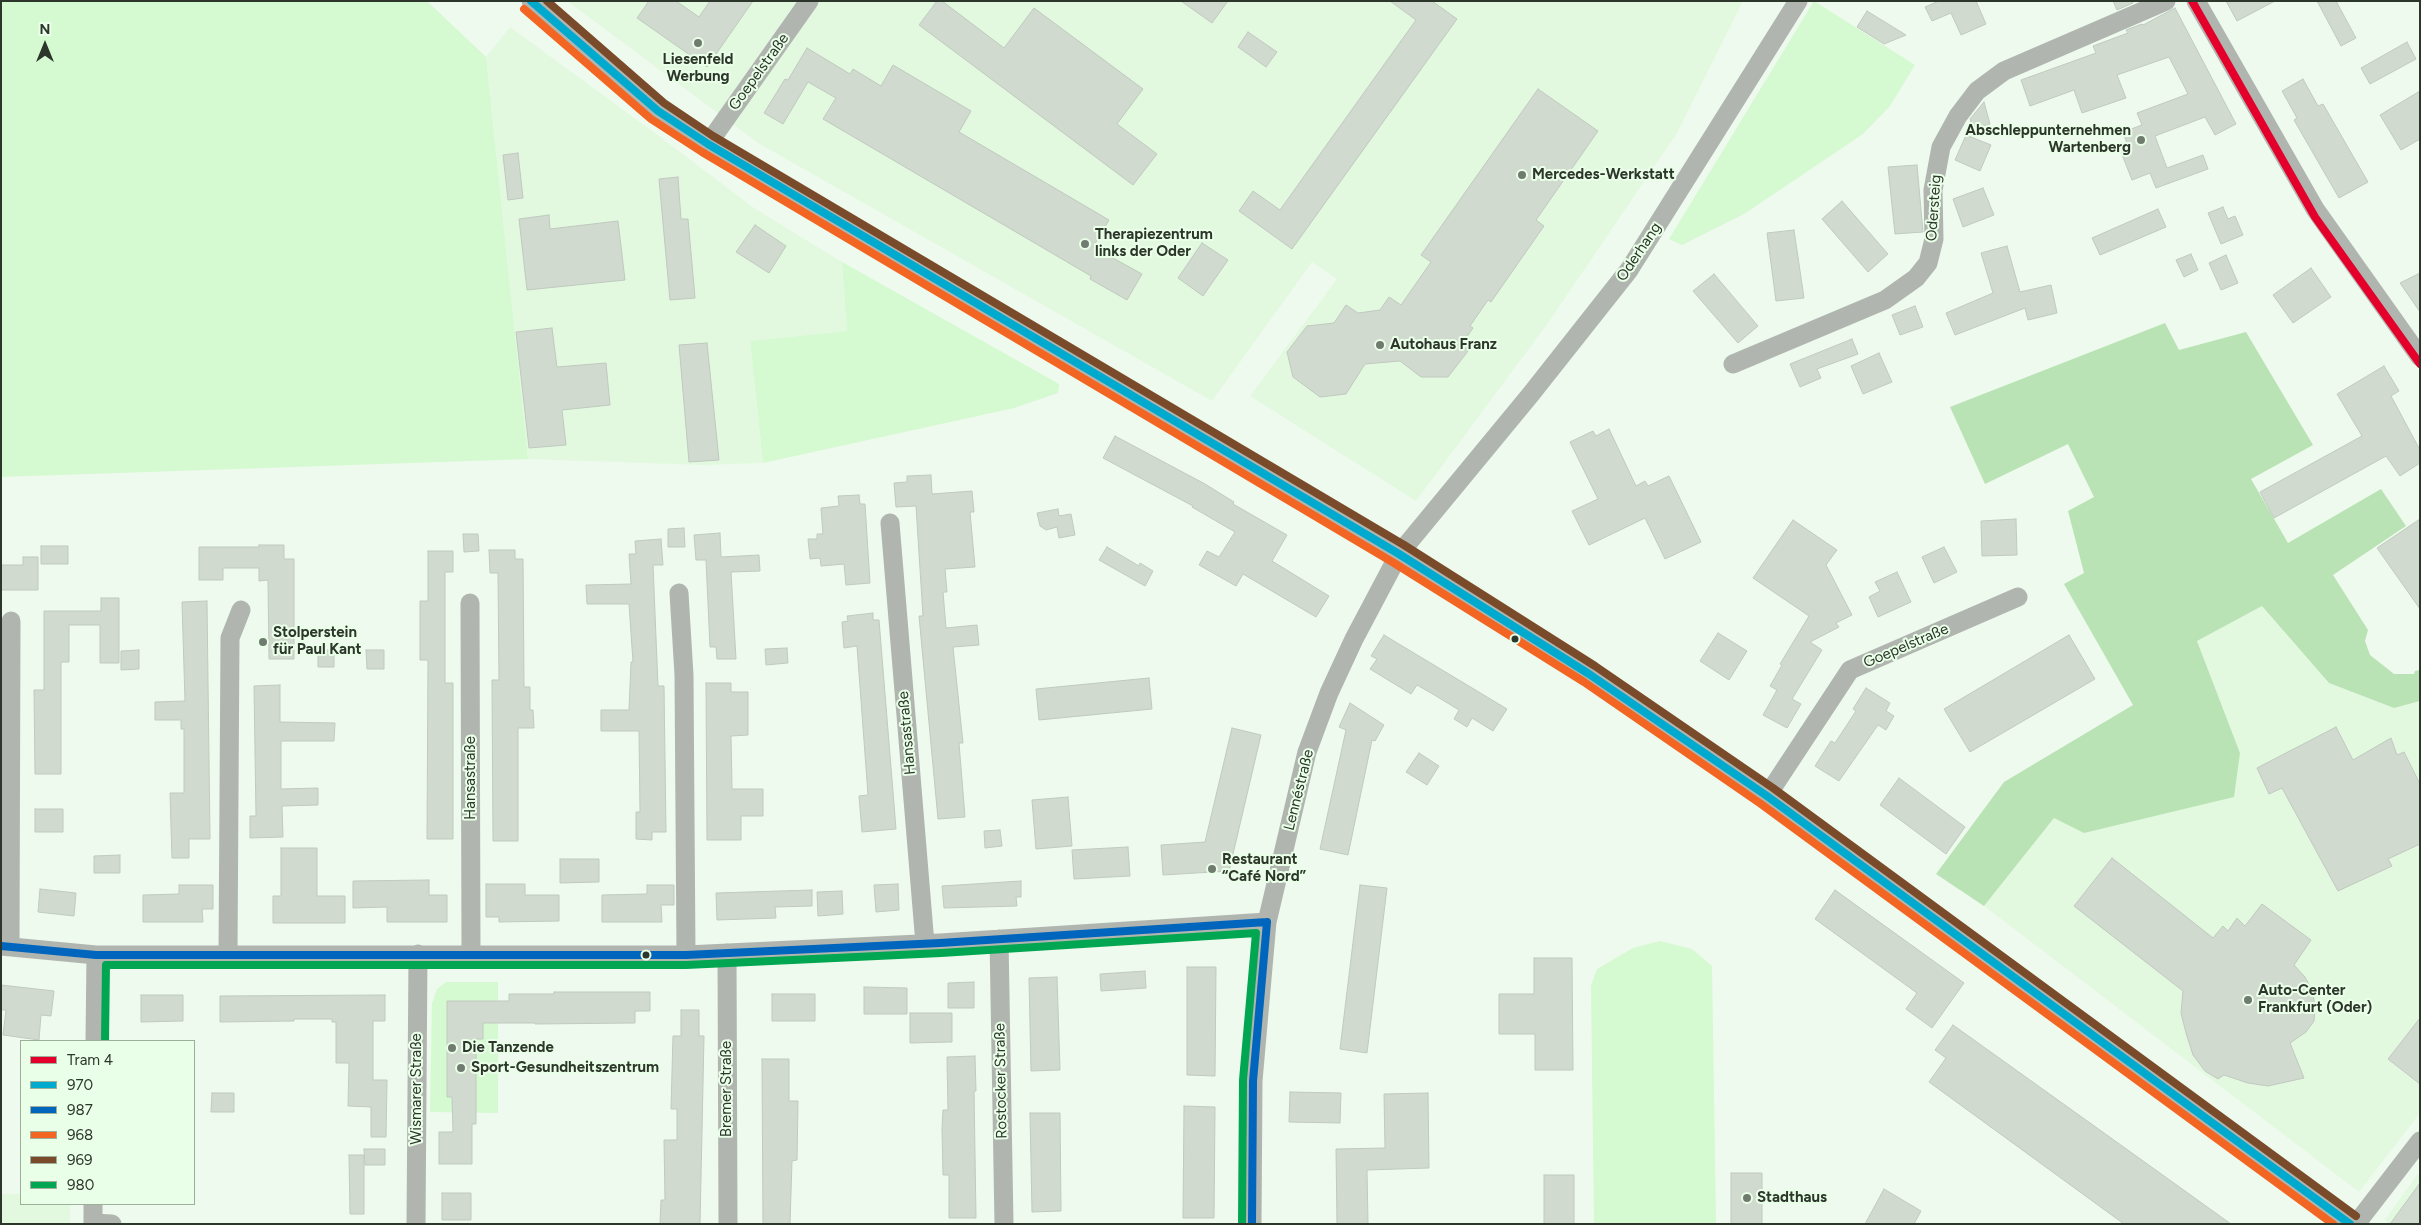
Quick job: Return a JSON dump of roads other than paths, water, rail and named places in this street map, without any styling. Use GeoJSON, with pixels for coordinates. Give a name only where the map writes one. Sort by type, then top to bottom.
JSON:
{"type":"FeatureCollection","features":[{"type":"Feature","properties":{"kind":"street"},"geometry":{"type":"LineString","coordinates":[[531,1],[658,110],[708,144],[1399,554],[1589,674],[1767,796],[2350,1224]]}},
{"type":"Feature","properties":{"kind":"street","name":"Goepelstraße"},"geometry":{"type":"LineString","coordinates":[[708,144],[810,1]]}},
{"type":"Feature","properties":{"kind":"street","name":"Oderhang"},"geometry":{"type":"LineString","coordinates":[[1399,554],[1532,394],[1629,270],[1798,1]]}},
{"type":"Feature","properties":{"kind":"street","name":"Odersteig"},"geometry":{"type":"LineString","coordinates":[[1733,364],[1885,300],[1916,278],[1928,263],[1934,238],[1933,190],[1941,147],[1958,116],[1977,91],[2004,71],[2166,1]]}},
{"type":"Feature","properties":{"kind":"street"},"geometry":{"type":"LineString","coordinates":[[2196,1],[2315,209],[2420,357]]}},
{"type":"Feature","properties":{"kind":"street","name":"Hansastraße"},"geometry":{"type":"LineString","coordinates":[[890,522],[925,944]]}},
{"type":"Feature","properties":{"kind":"street","name":"Lennéstraße"},"geometry":{"type":"LineString","coordinates":[[1252,1224],[1253,1081],[1267,922],[1310,744],[1329,693],[1354,639],[1399,554]]}},
{"type":"Feature","properties":{"kind":"street"},"geometry":{"type":"LineString","coordinates":[[679,593],[684,675],[686,955]]}},
{"type":"Feature","properties":{"kind":"street","name":"Goepelstraße"},"geometry":{"type":"LineString","coordinates":[[1767,796],[1850,670],[2018,597]]}},
{"type":"Feature","properties":{"kind":"street","name":"Hansastraße"},"geometry":{"type":"LineString","coordinates":[[470,603],[471,954]]}},
{"type":"Feature","properties":{"kind":"street"},"geometry":{"type":"LineString","coordinates":[[228,954],[230,638],[241,610]]}},
{"type":"Feature","properties":{"kind":"street"},"geometry":{"type":"LineString","coordinates":[[11,621],[5,946],[96,955],[686,955],[925,944],[1267,922]]}},
{"type":"Feature","properties":{"kind":"street","name":"Rostocker Straße"},"geometry":{"type":"LineString","coordinates":[[999,939],[1004,1224]]}},
{"type":"Feature","properties":{"kind":"street","name":"Bremer Straße"},"geometry":{"type":"LineString","coordinates":[[727,953],[728,1224]]}},
{"type":"Feature","properties":{"kind":"street","name":"Wismarer Straße"},"geometry":{"type":"LineString","coordinates":[[416,1224],[418,954]]}},
{"type":"Feature","properties":{"kind":"street"},"geometry":{"type":"LineString","coordinates":[[95,1040],[96,955]]}},
{"type":"Feature","properties":{"kind":"street"},"geometry":{"type":"LineString","coordinates":[[2356,1224],[2420,1141]]}},
{"type":"Feature","properties":{"kind":"street"},"geometry":{"type":"LineString","coordinates":[[93,1205],[92,1223],[112,1224]]}},
{"type":"Feature","properties":{"kind":"tram line","name":"4"},"geometry":{"type":"LineString","coordinates":[[2192,1],[2315,217],[2420,364]]}},
{"type":"Feature","properties":{"kind":"place","name":"Liesenfeld Werbung"},"geometry":{"type":"Point","coordinates":[698,43]}},
{"type":"Feature","properties":{"kind":"place","name":"Abschleppunternehmen Wartenberg"},"geometry":{"type":"Point","coordinates":[2141,140]}},
{"type":"Feature","properties":{"kind":"place","name":"Mercedes-Werkstatt"},"geometry":{"type":"Point","coordinates":[1522,175]}},
{"type":"Feature","properties":{"kind":"place","name":"Therapiezentrum links der Oder"},"geometry":{"type":"Point","coordinates":[1085,244]}},
{"type":"Feature","properties":{"kind":"place","name":"Autohaus Franz"},"geometry":{"type":"Point","coordinates":[1380,345]}},
{"type":"Feature","properties":{"kind":"place","name":"Stolperstein für Paul Kant"},"geometry":{"type":"Point","coordinates":[263,642]}},
{"type":"Feature","properties":{"kind":"place","name":"Restaurant “Café Nord”"},"geometry":{"type":"Point","coordinates":[1212,869]}},
{"type":"Feature","properties":{"kind":"place","name":"Auto-Center Frankfurt (Oder)"},"geometry":{"type":"Point","coordinates":[2248,1000]}},
{"type":"Feature","properties":{"kind":"place","name":"Die Tanzende"},"geometry":{"type":"Point","coordinates":[452,1048]}},
{"type":"Feature","properties":{"kind":"place","name":"Sport-Gesundheitszentrum"},"geometry":{"type":"Point","coordinates":[461,1068]}},
{"type":"Feature","properties":{"kind":"place","name":"Stadthaus"},"geometry":{"type":"Point","coordinates":[1747,1198]}}]}
